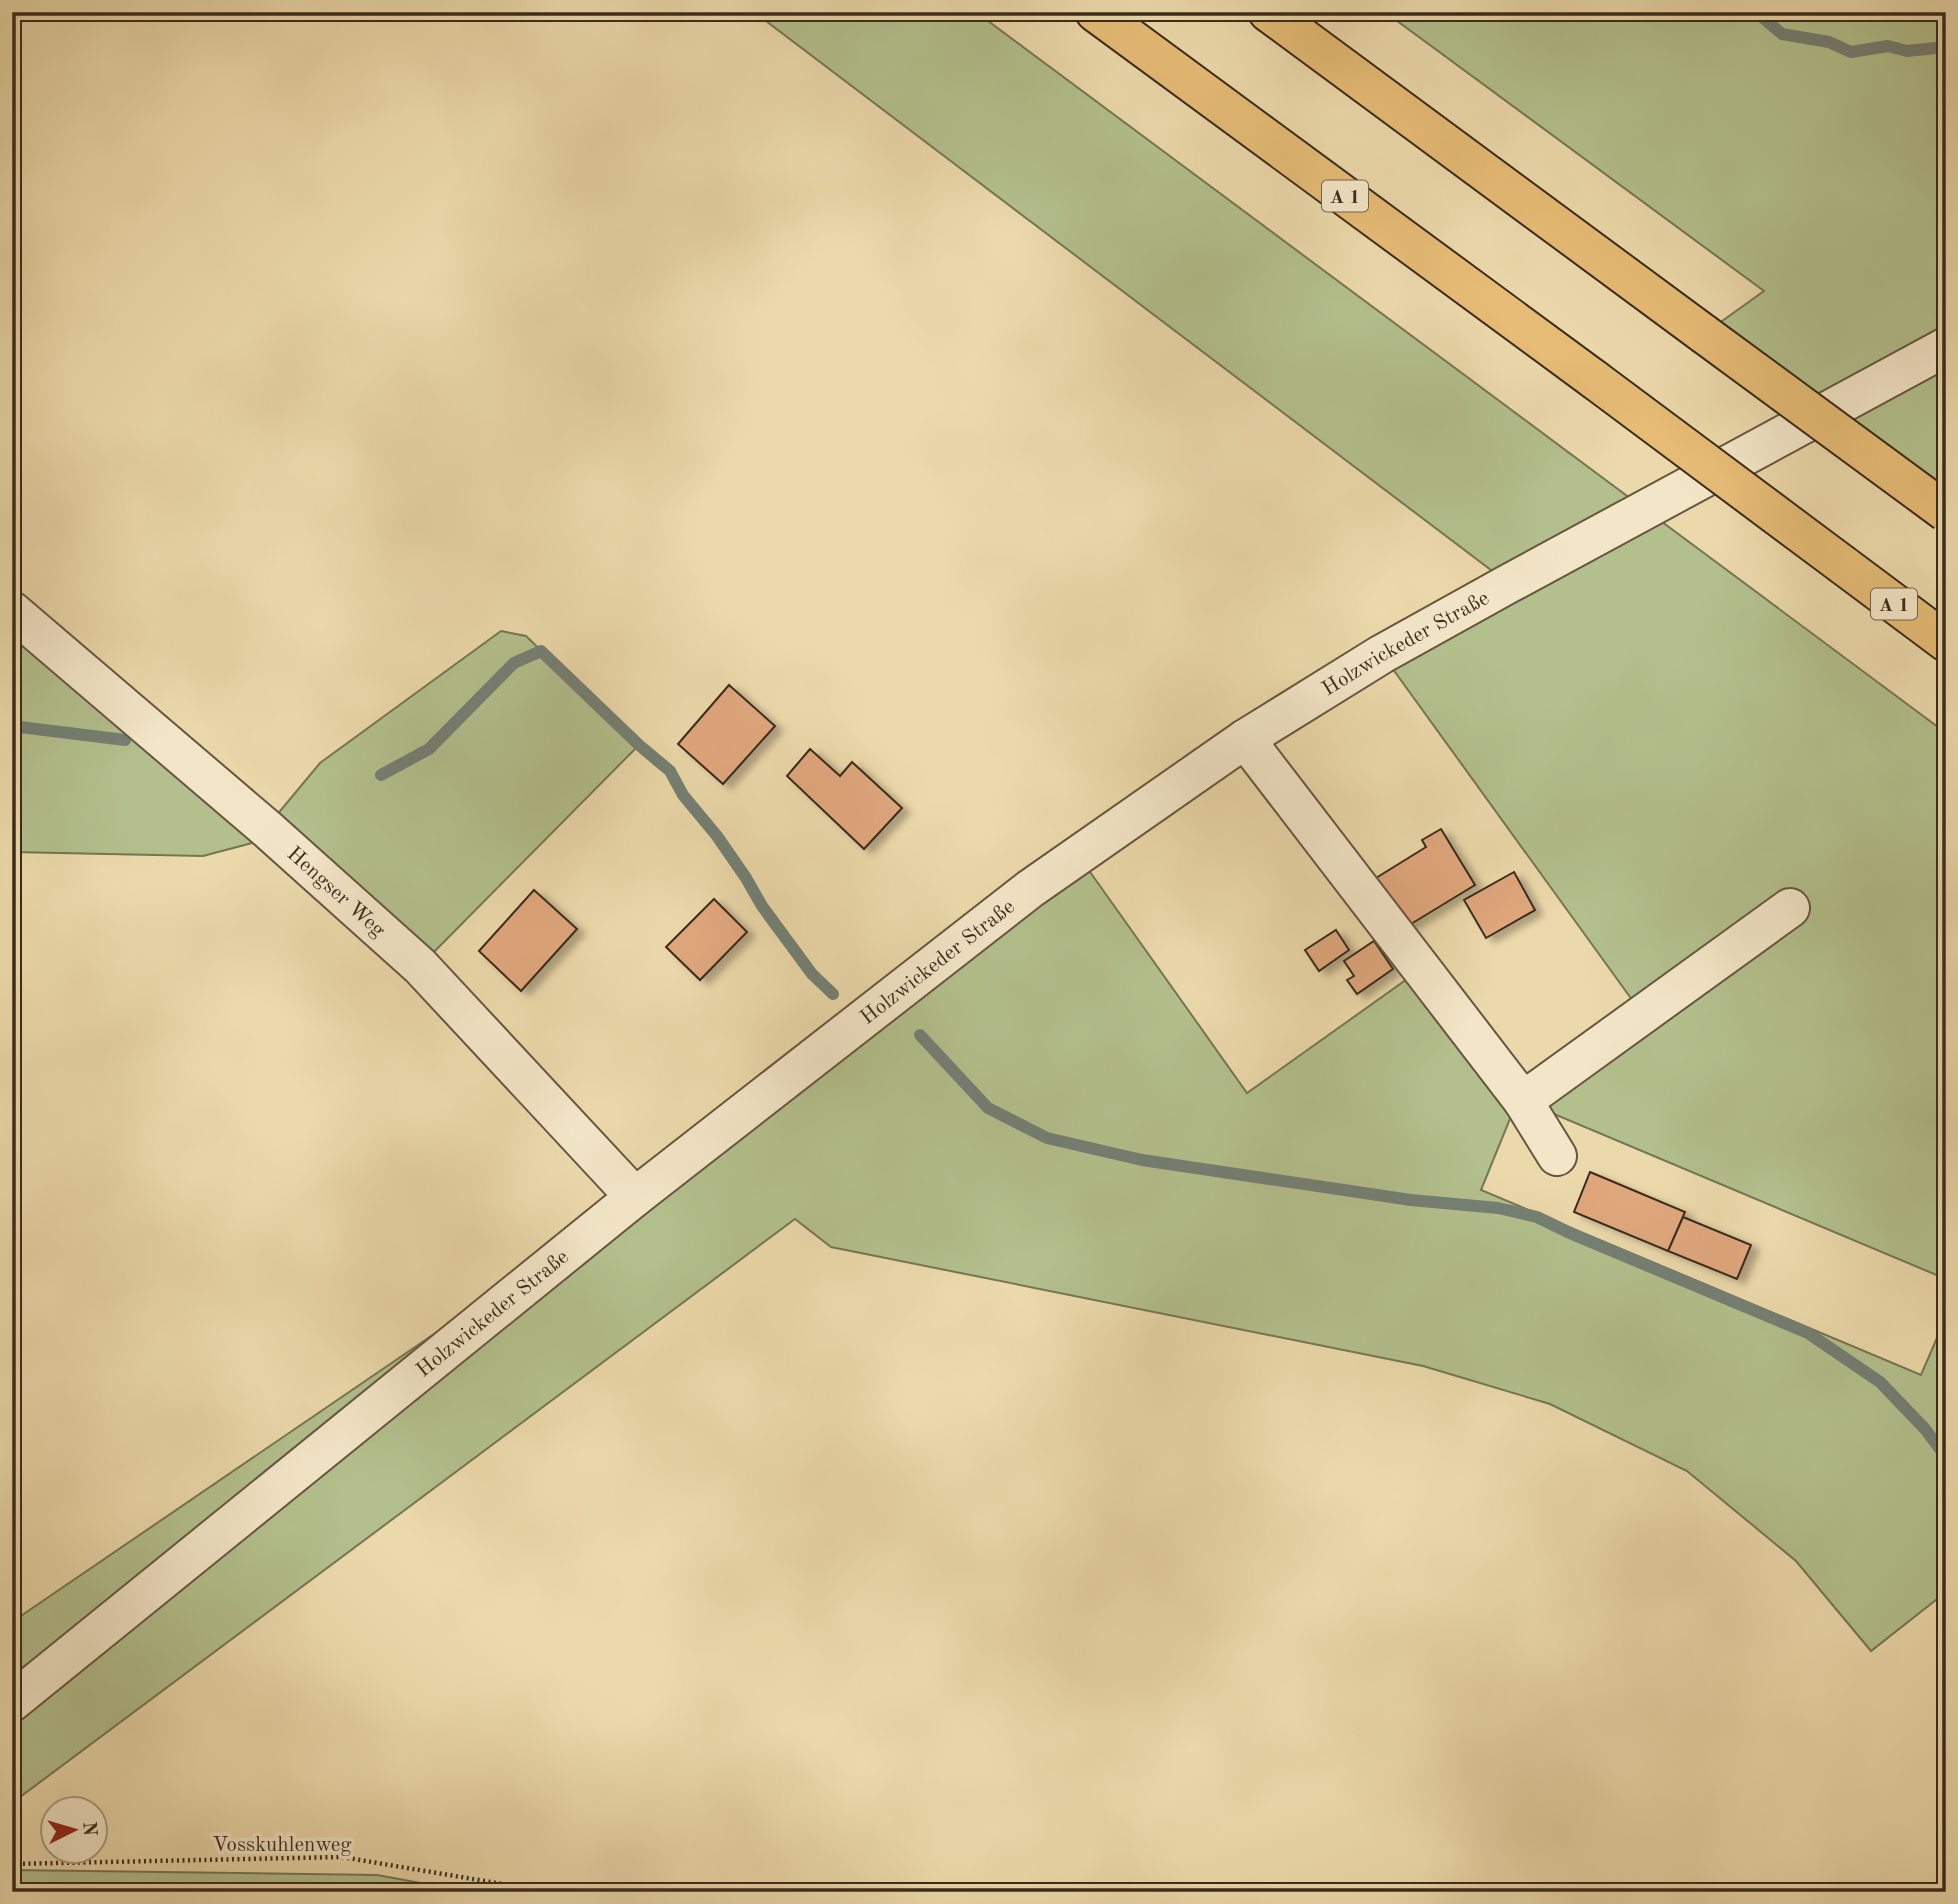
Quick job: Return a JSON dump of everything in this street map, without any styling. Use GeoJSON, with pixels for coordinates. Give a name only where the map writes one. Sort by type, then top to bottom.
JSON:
{"type":"FeatureCollection","features":[{"type":"Feature","properties":{"kind":"highway","name":"A 1"},"geometry":{"type":"LineString","coordinates":[[1095,12],[1946,642]]}},
{"type":"Feature","properties":{"kind":"highway"},"geometry":{"type":"LineString","coordinates":[[1268,12],[1946,512]]}},
{"type":"Feature","properties":{"kind":"street","name":"Holzwickeder Straße"},"geometry":{"type":"LineString","coordinates":[[12,1702],[635,1197],[1030,889],[1245,739],[1382,654],[1508,583],[1946,347]]}},
{"type":"Feature","properties":{"kind":"street","name":"Hengser Weg"},"geometry":{"type":"LineString","coordinates":[[12,611],[266,828],[420,967],[635,1197]]}},
{"type":"Feature","properties":{"kind":"street"},"geometry":{"type":"LineString","coordinates":[[1245,739],[1522,1101],[1558,1156]]}},
{"type":"Feature","properties":{"kind":"street"},"geometry":{"type":"LineString","coordinates":[[1522,1101],[1790,908]]}},
{"type":"Feature","properties":{"kind":"path","name":"Vosskuhlenweg"},"geometry":{"type":"LineString","coordinates":[[12,1864],[342,1857],[550,1892]]}},
{"type":"Feature","properties":{"kind":"green space"},"geometry":{"type":"Polygon","coordinates":[[[754,12],[976,12],[1946,733],[1946,1279],[1523,1101],[1643,1015],[1382,654],[1508,583],[754,12]]]}},
{"type":"Feature","properties":{"kind":"green space"},"geometry":{"type":"Polygon","coordinates":[[[1385,12],[1946,12],[1946,512],[1704,334],[1764,291],[1385,12]]]}},
{"type":"Feature","properties":{"kind":"green space"},"geometry":{"type":"Polygon","coordinates":[[[12,611],[266,828],[320,763],[501,631],[526,636],[639,745],[420,966],[267,828],[252,843],[203,856],[12,852],[12,611]]]}},
{"type":"Feature","properties":{"kind":"green space"},"geometry":{"type":"Polygon","coordinates":[[[1078,855],[1247,1093],[1417,972],[1514,1109],[1481,1190],[1921,1375],[1946,1317],[1946,1592],[1871,1651],[1796,1561],[1687,1471],[1550,1404],[1423,1366],[831,1247],[795,1219],[12,1803],[12,1622],[635,1197],[1078,855]]]}},
{"type":"Feature","properties":{"kind":"green space"},"geometry":{"type":"Polygon","coordinates":[[[12,1870],[377,1875],[470,1892],[12,1892],[12,1870]]]}},
{"type":"Feature","properties":{"kind":"building"},"geometry":{"type":"Polygon","coordinates":[[[729,685],[775,726],[723,784],[678,744],[729,685]]]}},
{"type":"Feature","properties":{"kind":"building"},"geometry":{"type":"Polygon","coordinates":[[[810,749],[840,776],[852,762],[902,808],[864,849],[787,776],[810,749]]]}},
{"type":"Feature","properties":{"kind":"building"},"geometry":{"type":"Polygon","coordinates":[[[1441,829],[1475,885],[1406,927],[1376,878],[1426,847],[1422,840],[1441,829]]]}},
{"type":"Feature","properties":{"kind":"building"},"geometry":{"type":"Polygon","coordinates":[[[1514,872],[1535,910],[1486,938],[1464,900],[1514,872]]]}},
{"type":"Feature","properties":{"kind":"building"},"geometry":{"type":"Polygon","coordinates":[[[534,890],[577,929],[521,991],[479,951],[534,890]]]}},
{"type":"Feature","properties":{"kind":"building"},"geometry":{"type":"Polygon","coordinates":[[[714,899],[747,932],[700,980],[666,947],[714,899]]]}},
{"type":"Feature","properties":{"kind":"building"},"geometry":{"type":"Polygon","coordinates":[[[1336,930],[1349,950],[1319,971],[1305,950],[1336,930]]]}},
{"type":"Feature","properties":{"kind":"building"},"geometry":{"type":"Polygon","coordinates":[[[1374,941],[1393,969],[1357,994],[1347,980],[1354,976],[1344,961],[1374,941]]]}},
{"type":"Feature","properties":{"kind":"building"},"geometry":{"type":"Polygon","coordinates":[[[1590,1172],[1685,1212],[1668,1251],[1574,1212],[1590,1172]]]}},
{"type":"Feature","properties":{"kind":"building"},"geometry":{"type":"Polygon","coordinates":[[[1683,1217],[1751,1245],[1737,1279],[1668,1251],[1683,1217]]]}},
{"type":"Feature","properties":{"kind":"waterway"},"geometry":{"type":"LineString","coordinates":[[1756,12],[1782,34],[1829,42],[1851,52],[1888,46],[1907,51],[1946,47]]}},
{"type":"Feature","properties":{"kind":"waterway"},"geometry":{"type":"LineString","coordinates":[[381,775],[429,749],[514,663],[541,651],[670,771],[683,795],[717,836],[762,906],[812,974],[833,994]]}},
{"type":"Feature","properties":{"kind":"waterway"},"geometry":{"type":"LineString","coordinates":[[12,726],[125,740]]}},
{"type":"Feature","properties":{"kind":"waterway"},"geometry":{"type":"LineString","coordinates":[[920,1035],[988,1108],[1047,1138],[1142,1160],[1411,1200],[1498,1208],[1537,1217],[1808,1333],[1880,1382],[1925,1429],[1946,1457]]}}]}
